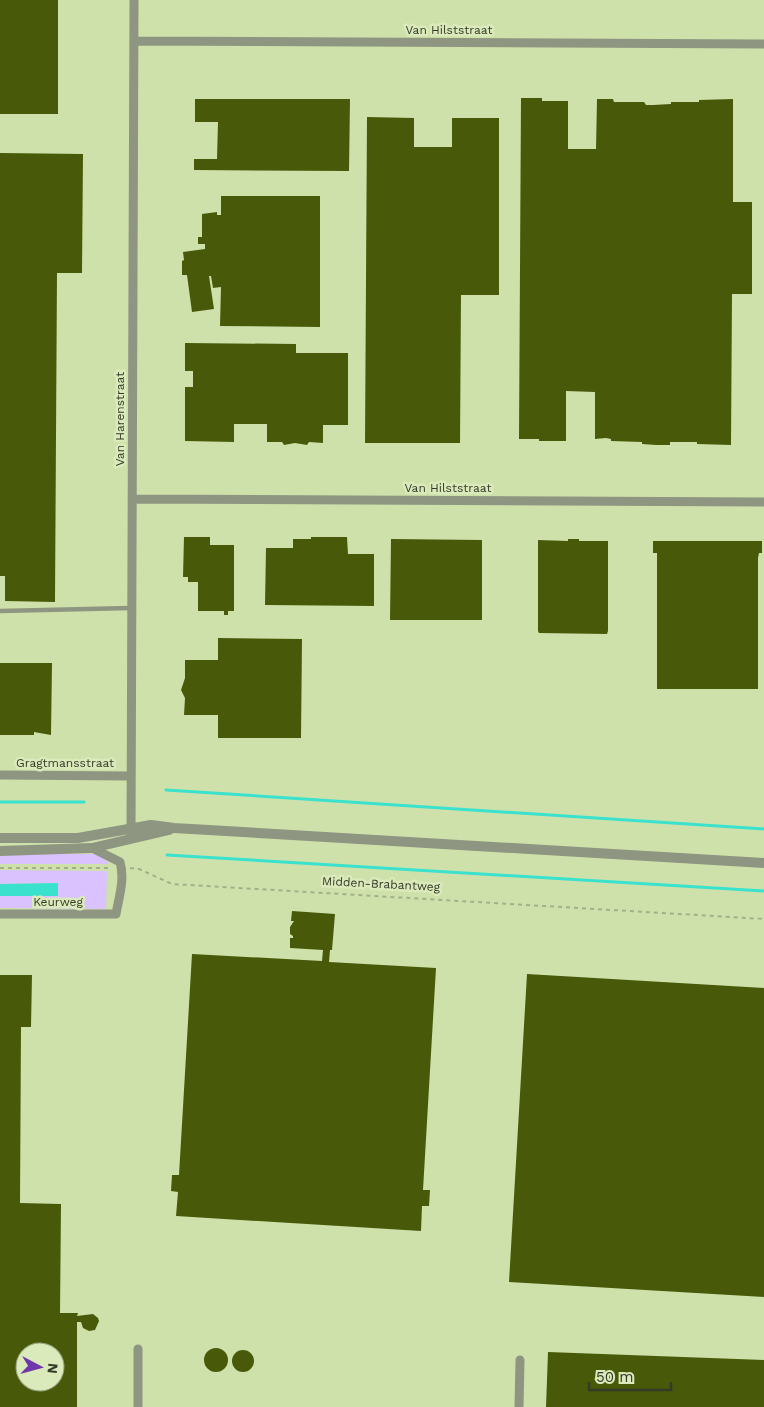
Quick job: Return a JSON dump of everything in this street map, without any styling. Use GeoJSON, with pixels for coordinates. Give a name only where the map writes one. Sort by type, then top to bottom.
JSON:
{"type":"FeatureCollection","features":[{"type":"Feature","properties":{"kind":"street","name":"Van Harenstraat"},"geometry":{"type":"LineString","coordinates":[[130,833],[134,0]]}},
{"type":"Feature","properties":{"kind":"street","name":"Van Hilststraat"},"geometry":{"type":"LineString","coordinates":[[135,41],[764,44]]}},
{"type":"Feature","properties":{"kind":"street","name":"Van Hilststraat"},"geometry":{"type":"LineString","coordinates":[[132,499],[764,502]]}},
{"type":"Feature","properties":{"kind":"street","name":"Gragtmansstraat"},"geometry":{"type":"LineString","coordinates":[[0,775],[130,776]]}},
{"type":"Feature","properties":{"kind":"street"},"geometry":{"type":"LineString","coordinates":[[0,838],[78,838],[174,828],[764,863]]}},
{"type":"Feature","properties":{"kind":"street"},"geometry":{"type":"LineString","coordinates":[[0,851],[92,848],[130,833]]}},
{"type":"Feature","properties":{"kind":"street"},"geometry":{"type":"LineString","coordinates":[[92,848],[120,862],[121,868]]}},
{"type":"Feature","properties":{"kind":"street","name":"Keurweg"},"geometry":{"type":"LineString","coordinates":[[0,914],[116,914],[121,890],[121,868]]}},
{"type":"Feature","properties":{"kind":"street"},"geometry":{"type":"LineString","coordinates":[[138,1348],[138,1407]]}},
{"type":"Feature","properties":{"kind":"street"},"geometry":{"type":"LineString","coordinates":[[519,1407],[520,1360]]}},
{"type":"Feature","properties":{"kind":"lane"},"geometry":{"type":"LineString","coordinates":[[0,611],[131,608]]}},
{"type":"Feature","properties":{"kind":"path","name":"Midden-Brabantweg"},"geometry":{"type":"LineString","coordinates":[[0,868],[139,869],[172,884],[764,919]]}},
{"type":"Feature","properties":{"kind":"shaded area"},"geometry":{"type":"Polygon","coordinates":[[[0,0],[764,0],[764,1407],[0,1407],[0,0]]]}},
{"type":"Feature","properties":{"kind":"shaded area"},"geometry":{"type":"Polygon","coordinates":[[[0,854],[101,854],[109,864],[0,864],[0,854]]]}},
{"type":"Feature","properties":{"kind":"shaded area"},"geometry":{"type":"Polygon","coordinates":[[[0,870],[107,871],[106,909],[0,908],[0,896],[58,896],[58,883],[0,884],[0,870]]]}},
{"type":"Feature","properties":{"kind":"water"},"geometry":{"type":"Polygon","coordinates":[[[58,883],[58,896],[0,896],[0,884],[58,883]]]}},
{"type":"Feature","properties":{"kind":"building"},"geometry":{"type":"Polygon","coordinates":[[[0,0],[58,0],[58,114],[0,114],[0,0]]]}},
{"type":"Feature","properties":{"kind":"building"},"geometry":{"type":"Polygon","coordinates":[[[521,98],[542,98],[542,101],[568,101],[568,149],[596,149],[597,99],[613,99],[614,102],[644,102],[646,105],[653,105],[671,104],[671,102],[733,99],[733,202],[752,202],[752,294],[732,294],[731,445],[670,442],[670,445],[656,445],[642,444],[642,442],[611,441],[611,439],[606,438],[595,439],[595,392],[566,391],[566,441],[519,439],[521,98]]]}},
{"type":"Feature","properties":{"kind":"building"},"geometry":{"type":"Polygon","coordinates":[[[195,99],[350,99],[349,171],[194,170],[194,159],[217,159],[218,122],[195,122],[195,99]]]}},
{"type":"Feature","properties":{"kind":"building"},"geometry":{"type":"Polygon","coordinates":[[[367,117],[414,118],[414,147],[452,147],[452,118],[499,118],[499,295],[461,295],[460,443],[365,443],[367,117]]]}},
{"type":"Feature","properties":{"kind":"building"},"geometry":{"type":"Polygon","coordinates":[[[0,153],[83,154],[82,273],[57,273],[55,602],[5,601],[5,576],[0,576],[0,153]]]}},
{"type":"Feature","properties":{"kind":"building"},"geometry":{"type":"Polygon","coordinates":[[[221,196],[320,196],[320,327],[220,326],[221,287],[213,288],[211,276],[209,276],[214,309],[192,312],[187,275],[182,275],[183,252],[205,249],[205,244],[198,244],[198,237],[202,237],[202,214],[217,212],[217,215],[221,215],[221,196]]]}},
{"type":"Feature","properties":{"kind":"building"},"geometry":{"type":"Polygon","coordinates":[[[185,343],[296,344],[296,353],[348,353],[348,425],[323,425],[323,443],[309,442],[307,445],[295,443],[284,445],[282,442],[267,442],[267,424],[234,424],[234,442],[185,441],[185,387],[193,387],[193,371],[185,371],[185,343]]]}},
{"type":"Feature","properties":{"kind":"building"},"geometry":{"type":"Polygon","coordinates":[[[184,537],[210,537],[210,545],[234,545],[234,611],[228,611],[228,615],[224,615],[224,611],[198,611],[198,582],[188,582],[188,577],[183,577],[184,537]]]}},
{"type":"Feature","properties":{"kind":"building"},"geometry":{"type":"Polygon","coordinates":[[[311,537],[347,537],[348,554],[374,554],[374,606],[265,605],[266,548],[293,548],[293,539],[311,539],[311,537]]]}},
{"type":"Feature","properties":{"kind":"building"},"geometry":{"type":"Polygon","coordinates":[[[391,539],[482,540],[482,620],[390,620],[391,539]]]}},
{"type":"Feature","properties":{"kind":"building"},"geometry":{"type":"Polygon","coordinates":[[[568,539],[608,541],[607,634],[539,633],[538,631],[538,540],[568,541],[568,539]]]}},
{"type":"Feature","properties":{"kind":"building"},"geometry":{"type":"Polygon","coordinates":[[[653,541],[762,541],[762,553],[759,553],[758,558],[758,689],[657,689],[657,553],[653,553],[653,541]]]}},
{"type":"Feature","properties":{"kind":"building"},"geometry":{"type":"Polygon","coordinates":[[[218,638],[302,639],[301,738],[218,738],[218,715],[184,715],[185,698],[181,690],[185,678],[185,660],[218,660],[218,638]]]}},
{"type":"Feature","properties":{"kind":"building"},"geometry":{"type":"Polygon","coordinates":[[[0,663],[52,663],[51,735],[34,732],[34,735],[0,735],[0,663]]]}},
{"type":"Feature","properties":{"kind":"building"},"geometry":{"type":"Polygon","coordinates":[[[292,911],[335,914],[329,962],[436,968],[423,1190],[430,1190],[429,1206],[422,1206],[421,1231],[176,1216],[178,1192],[171,1191],[172,1175],[179,1175],[192,954],[322,961],[323,950],[290,948],[290,938],[293,938],[293,936],[290,934],[290,927],[294,921],[291,921],[292,911]]]}},
{"type":"Feature","properties":{"kind":"building"},"geometry":{"type":"Polygon","coordinates":[[[527,974],[764,988],[764,1297],[509,1282],[527,974]]]}},
{"type":"Feature","properties":{"kind":"building"},"geometry":{"type":"Polygon","coordinates":[[[0,975],[32,975],[31,1027],[21,1027],[20,1203],[61,1204],[60,1313],[78,1313],[77,1316],[93,1314],[99,1321],[95,1330],[89,1331],[83,1328],[81,1322],[77,1322],[77,1407],[0,1407],[0,975]]]}},
{"type":"Feature","properties":{"kind":"building"},"geometry":{"type":"Polygon","coordinates":[[[216,1348],[224,1352],[228,1360],[224,1368],[216,1372],[208,1368],[204,1360],[208,1352],[216,1348]]]}},
{"type":"Feature","properties":{"kind":"building"},"geometry":{"type":"Polygon","coordinates":[[[243,1350],[251,1353],[254,1361],[251,1369],[243,1372],[235,1369],[232,1361],[235,1353],[243,1350]]]}},
{"type":"Feature","properties":{"kind":"building"},"geometry":{"type":"Polygon","coordinates":[[[548,1352],[764,1360],[764,1407],[546,1407],[548,1352]]]}},
{"type":"Feature","properties":{"kind":"waterway"},"geometry":{"type":"LineString","coordinates":[[166,790],[764,829]]}},
{"type":"Feature","properties":{"kind":"waterway"},"geometry":{"type":"LineString","coordinates":[[0,802],[84,802]]}},
{"type":"Feature","properties":{"kind":"waterway"},"geometry":{"type":"LineString","coordinates":[[167,855],[764,891]]}}]}
